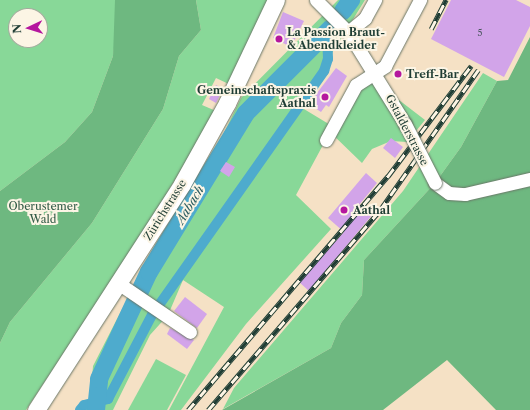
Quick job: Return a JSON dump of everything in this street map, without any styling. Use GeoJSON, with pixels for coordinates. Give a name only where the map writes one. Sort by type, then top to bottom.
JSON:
{"type":"FeatureCollection","features":[{"type":"Feature","properties":{"kind":"main road","name":"Zürichstrasse"},"geometry":{"type":"LineString","coordinates":[[36,410],[131,291],[182,184],[224,108],[276,0]]}},
{"type":"Feature","properties":{"kind":"street","name":"Gstalderstrasse"},"geometry":{"type":"LineString","coordinates":[[316,0],[348,32],[374,71],[405,124],[435,183],[449,193],[465,194],[530,179]]}},
{"type":"Feature","properties":{"kind":"street"},"geometry":{"type":"LineString","coordinates":[[348,32],[365,18],[375,0]]}},
{"type":"Feature","properties":{"kind":"street"},"geometry":{"type":"LineString","coordinates":[[326,140],[356,85],[374,71],[385,66],[420,0]]}},
{"type":"Feature","properties":{"kind":"street"},"geometry":{"type":"LineString","coordinates":[[131,291],[158,308],[190,332]]}},
{"type":"Feature","properties":{"kind":"green space"},"geometry":{"type":"Polygon","coordinates":[[[0,0],[115,0],[117,25],[113,56],[92,112],[65,142],[0,191],[0,0]]]}},
{"type":"Feature","properties":{"kind":"green space","name":"Oberustemer Wald"},"geometry":{"type":"Polygon","coordinates":[[[115,0],[196,0],[201,30],[179,56],[163,109],[92,223],[10,322],[0,343],[0,191],[65,142],[92,112],[113,56],[115,0]]]}},
{"type":"Feature","properties":{"kind":"green space"},"geometry":{"type":"Polygon","coordinates":[[[196,0],[273,0],[235,87],[216,78],[202,105],[216,111],[145,230],[26,410],[0,410],[0,343],[10,322],[92,223],[163,109],[179,56],[201,30],[196,0]]]}},
{"type":"Feature","properties":{"kind":"green space"},"geometry":{"type":"Polygon","coordinates":[[[338,0],[365,0],[299,106],[332,126],[374,71],[386,90],[425,120],[407,142],[391,141],[372,149],[362,163],[330,132],[296,195],[331,229],[246,324],[181,410],[169,410],[224,307],[183,280],[168,315],[150,335],[113,410],[77,410],[90,401],[93,366],[142,270],[222,137],[241,98],[338,0]]]}},
{"type":"Feature","properties":{"kind":"green space"},"geometry":{"type":"Polygon","coordinates":[[[530,37],[530,410],[496,410],[447,360],[383,410],[222,410],[331,348],[341,323],[362,295],[364,260],[435,183],[461,147],[497,81],[508,80],[530,37]]]}},
{"type":"Feature","properties":{"kind":"green space"},"geometry":{"type":"Polygon","coordinates":[[[483,73],[497,81],[461,147],[435,183],[364,260],[362,295],[341,323],[331,348],[223,409],[234,388],[403,191],[483,73]]]}},
{"type":"Feature","properties":{"kind":"green space"},"geometry":{"type":"Polygon","coordinates":[[[156,359],[186,375],[167,410],[128,410],[156,359]]]}},
{"type":"Feature","properties":{"kind":"building"},"geometry":{"type":"Polygon","coordinates":[[[451,0],[516,0],[530,7],[530,26],[504,77],[431,39],[451,0]]]}},
{"type":"Feature","properties":{"kind":"building"},"geometry":{"type":"Polygon","coordinates":[[[283,12],[304,21],[291,47],[273,38],[283,12]]]}},
{"type":"Feature","properties":{"kind":"building"},"geometry":{"type":"Polygon","coordinates":[[[336,68],[347,76],[329,107],[326,105],[321,112],[312,106],[314,97],[336,68]]]}},
{"type":"Feature","properties":{"kind":"building"},"geometry":{"type":"Polygon","coordinates":[[[216,85],[223,89],[216,103],[209,99],[216,85]]]}},
{"type":"Feature","properties":{"kind":"building"},"geometry":{"type":"Polygon","coordinates":[[[391,138],[403,147],[395,158],[383,148],[391,138]]]}},
{"type":"Feature","properties":{"kind":"building"},"geometry":{"type":"Polygon","coordinates":[[[226,162],[235,167],[229,177],[220,171],[226,162]]]}},
{"type":"Feature","properties":{"kind":"building"},"geometry":{"type":"Polygon","coordinates":[[[366,173],[377,183],[359,205],[372,215],[309,291],[299,282],[344,232],[328,218],[366,173]]]}},
{"type":"Feature","properties":{"kind":"building"},"geometry":{"type":"Polygon","coordinates":[[[185,297],[207,314],[197,328],[174,311],[185,297]]]}},
{"type":"Feature","properties":{"kind":"building"},"geometry":{"type":"Polygon","coordinates":[[[170,328],[194,340],[187,349],[167,334],[170,328]]]}},
{"type":"Feature","properties":{"kind":"waterway","name":"Aabach"},"geometry":{"type":"LineString","coordinates":[[347,5],[348,0]]}},
{"type":"Feature","properties":{"kind":"waterway","name":"Aabach"},"geometry":{"type":"LineString","coordinates":[[343,11],[351,0]]}},
{"type":"Feature","properties":{"kind":"waterway","name":"Aabach"},"geometry":{"type":"LineString","coordinates":[[96,410],[99,379],[149,272],[246,113],[331,28]]}},
{"type":"Feature","properties":{"kind":"waterway"},"geometry":{"type":"LineString","coordinates":[[80,410],[84,405],[108,399],[152,315],[324,71],[328,59],[327,33]]}},
{"type":"Feature","properties":{"kind":"railway"},"geometry":{"type":"LineString","coordinates":[[431,29],[446,0]]}},
{"type":"Feature","properties":{"kind":"railway"},"geometry":{"type":"LineString","coordinates":[[188,410],[388,176],[471,66]]}},
{"type":"Feature","properties":{"kind":"railway"},"geometry":{"type":"LineString","coordinates":[[208,410],[380,210],[478,70]]}},
{"type":"Feature","properties":{"kind":"place","name":"La Passion Braut- & Abendkleider"},"geometry":{"type":"Point","coordinates":[279,39]}},
{"type":"Feature","properties":{"kind":"place","name":"Treff-Bar"},"geometry":{"type":"Point","coordinates":[398,74]}},
{"type":"Feature","properties":{"kind":"place","name":"Gemeinschaftspraxis Aathal"},"geometry":{"type":"Point","coordinates":[325,97]}},
{"type":"Feature","properties":{"kind":"place","name":"Aathal"},"geometry":{"type":"Point","coordinates":[344,210]}}]}
